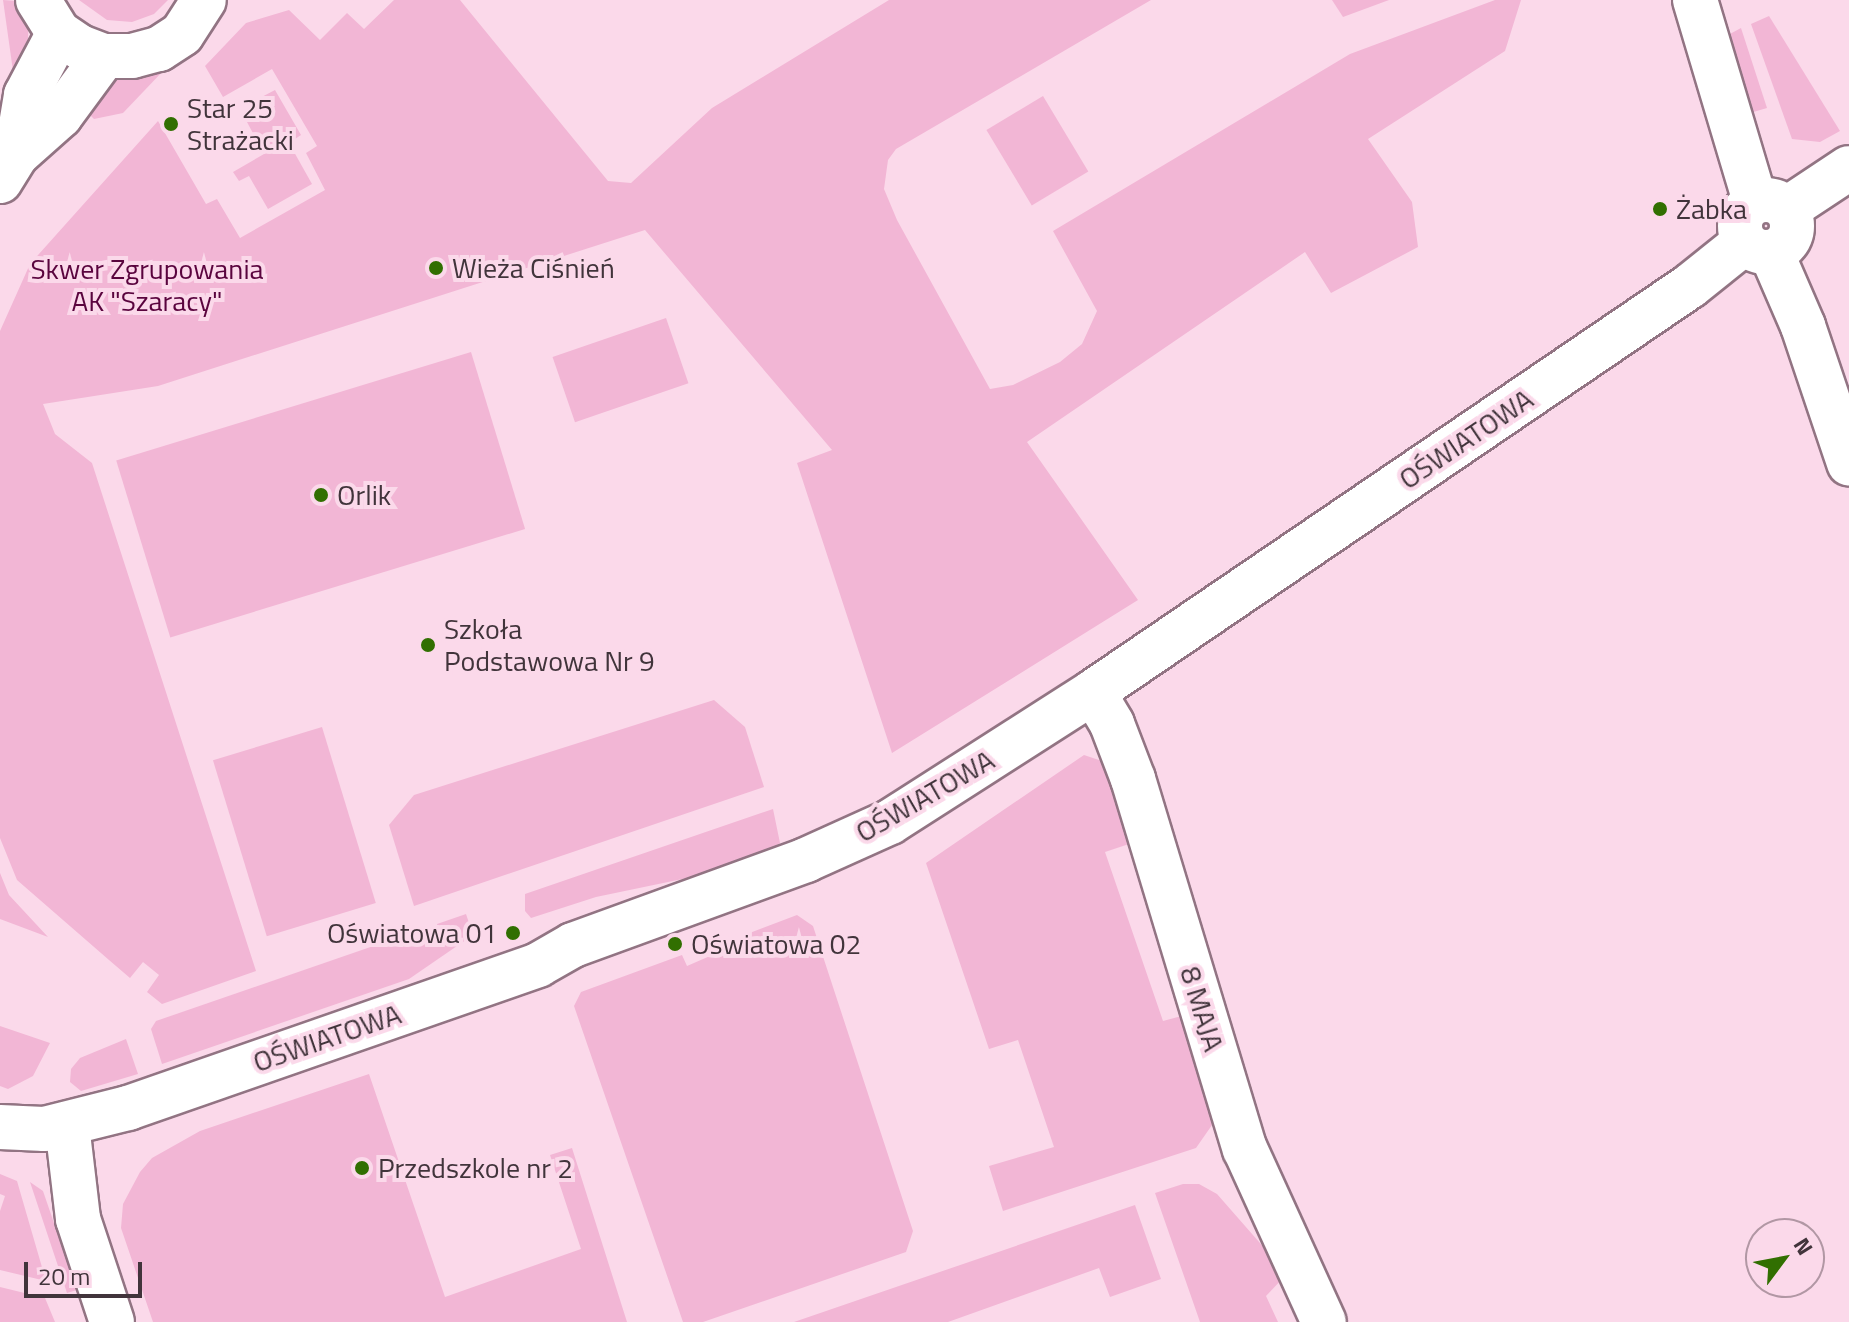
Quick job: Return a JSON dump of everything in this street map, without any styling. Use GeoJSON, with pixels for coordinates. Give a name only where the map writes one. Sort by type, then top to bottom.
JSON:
{"type":"FeatureCollection","features":[{"type":"Feature","properties":{"kind":"street"},"geometry":{"type":"LineString","coordinates":[[8,168],[49,16],[104,56],[132,56],[159,49],[182,34],[204,0]]}},
{"type":"Feature","properties":{"kind":"street"},"geometry":{"type":"LineString","coordinates":[[1695,0],[1765,226],[1803,326],[1849,463]]}},
{"type":"Feature","properties":{"kind":"street"},"geometry":{"type":"LineString","coordinates":[[8,168],[60,116],[104,56]]}},
{"type":"Feature","properties":{"kind":"street","name":"OŚWIATOWA"},"geometry":{"type":"LineString","coordinates":[[0,1127],[67,1125],[538,965],[573,945],[806,860],[890,822],[1093,692],[1690,286],[1765,226],[1849,168]]}},
{"type":"Feature","properties":{"kind":"street","name":"8 MAJA"},"geometry":{"type":"LineString","coordinates":[[1093,692],[1112,724],[1133,779],[1245,1149],[1324,1322]]}},
{"type":"Feature","properties":{"kind":"street"},"geometry":{"type":"LineString","coordinates":[[67,1125],[78,1219],[112,1322]]}},
{"type":"Feature","properties":{"kind":"green space"},"geometry":{"type":"Polygon","coordinates":[[[3,0],[29,2],[28,39],[14,78],[3,0]]]}},
{"type":"Feature","properties":{"kind":"green space"},"geometry":{"type":"Polygon","coordinates":[[[79,0],[168,0],[154,14],[132,22],[107,20],[79,0]]]}},
{"type":"Feature","properties":{"kind":"green space","name":"Skwer Zgrupowania AK \"Szaracy\""},"geometry":{"type":"Polygon","coordinates":[[[394,0],[460,0],[608,181],[631,183],[712,108],[889,0],[1151,0],[896,149],[888,160],[884,189],[897,220],[990,389],[1013,385],[1060,362],[1082,344],[1097,311],[1053,231],[1350,54],[1495,0],[1521,0],[1505,51],[1368,139],[1412,202],[1418,247],[1331,293],[1305,252],[1027,442],[1138,600],[892,753],[797,463],[832,450],[645,230],[158,386],[43,404],[55,434],[92,463],[256,971],[162,1004],[147,992],[159,975],[143,962],[130,978],[109,960],[17,880],[0,838],[0,331],[30,264],[158,121],[206,204],[217,199],[240,238],[325,190],[306,153],[317,146],[272,69],[223,97],[205,66],[246,23],[289,10],[320,40],[347,13],[364,29],[394,0]]]}},
{"type":"Feature","properties":{"kind":"green space"},"geometry":{"type":"Polygon","coordinates":[[[1332,0],[1389,0],[1343,17],[1332,0]]]}},
{"type":"Feature","properties":{"kind":"green space"},"geometry":{"type":"Polygon","coordinates":[[[1769,16],[1840,131],[1820,142],[1792,139],[1751,24],[1769,16]]]}},
{"type":"Feature","properties":{"kind":"green space"},"geometry":{"type":"Polygon","coordinates":[[[1741,28],[1767,108],[1750,113],[1728,35],[1741,28]]]}},
{"type":"Feature","properties":{"kind":"green space"},"geometry":{"type":"Polygon","coordinates":[[[184,49],[123,113],[94,119],[83,108],[113,78],[184,49]]]}},
{"type":"Feature","properties":{"kind":"green space"},"geometry":{"type":"Polygon","coordinates":[[[275,90],[301,135],[289,143],[312,184],[268,209],[249,176],[239,181],[233,172],[264,154],[247,122],[261,113],[254,101],[275,90]]]}},
{"type":"Feature","properties":{"kind":"green space"},"geometry":{"type":"Polygon","coordinates":[[[1043,96],[1088,171],[1032,205],[986,130],[1043,96]]]}},
{"type":"Feature","properties":{"kind":"green space"},"geometry":{"type":"Polygon","coordinates":[[[666,318],[688,383],[575,422],[553,357],[666,318]]]}},
{"type":"Feature","properties":{"kind":"green space","name":"Orlik"},"geometry":{"type":"Polygon","coordinates":[[[471,352],[525,529],[170,637],[116,460],[471,352]]]}},
{"type":"Feature","properties":{"kind":"green space"},"geometry":{"type":"Polygon","coordinates":[[[714,700],[745,727],[764,787],[414,906],[389,825],[414,795],[714,700]]]}},
{"type":"Feature","properties":{"kind":"green space"},"geometry":{"type":"Polygon","coordinates":[[[322,727],[376,903],[267,936],[213,760],[322,727]]]}},
{"type":"Feature","properties":{"kind":"green space"},"geometry":{"type":"Polygon","coordinates":[[[1084,755],[1105,762],[1132,843],[1105,852],[1163,1021],[1189,1014],[1219,1115],[1196,1148],[1003,1211],[989,1166],[1054,1147],[1018,1040],[989,1049],[926,863],[1084,755]]]}},
{"type":"Feature","properties":{"kind":"green space"},"geometry":{"type":"Polygon","coordinates":[[[773,809],[780,843],[768,853],[716,872],[596,897],[531,918],[525,911],[525,894],[773,809]]]}},
{"type":"Feature","properties":{"kind":"green space"},"geometry":{"type":"Polygon","coordinates":[[[0,873],[9,895],[48,937],[0,919],[0,873]]]}},
{"type":"Feature","properties":{"kind":"green space"},"geometry":{"type":"Polygon","coordinates":[[[466,914],[473,935],[409,979],[162,1064],[151,1029],[156,1021],[466,914]]]}},
{"type":"Feature","properties":{"kind":"green space"},"geometry":{"type":"Polygon","coordinates":[[[797,915],[813,926],[913,1231],[906,1252],[703,1322],[683,1322],[574,1006],[581,992],[682,955],[687,966],[710,956],[705,950],[797,915]]]}},
{"type":"Feature","properties":{"kind":"green space"},"geometry":{"type":"Polygon","coordinates":[[[0,1026],[50,1043],[33,1076],[8,1089],[0,1086],[0,1026]]]}},
{"type":"Feature","properties":{"kind":"green space"},"geometry":{"type":"Polygon","coordinates":[[[126,1039],[138,1074],[81,1091],[70,1082],[71,1069],[80,1058],[126,1039]]]}},
{"type":"Feature","properties":{"kind":"green space","name":"Przedszkole nr 2"},"geometry":{"type":"Polygon","coordinates":[[[369,1074],[445,1297],[581,1249],[550,1155],[572,1148],[627,1322],[153,1322],[121,1228],[123,1204],[140,1172],[152,1158],[200,1131],[369,1074]]]}},
{"type":"Feature","properties":{"kind":"green space"},"geometry":{"type":"Polygon","coordinates":[[[0,1174],[17,1181],[46,1281],[0,1270],[0,1211],[5,1196],[0,1194],[0,1174]]]}},
{"type":"Feature","properties":{"kind":"green space"},"geometry":{"type":"Polygon","coordinates":[[[30,1182],[43,1191],[77,1290],[67,1293],[30,1182]]]}},
{"type":"Feature","properties":{"kind":"green space"},"geometry":{"type":"Polygon","coordinates":[[[1183,1184],[1199,1184],[1217,1194],[1287,1274],[1266,1296],[1278,1322],[1200,1322],[1155,1193],[1183,1184]]]}},
{"type":"Feature","properties":{"kind":"green space"},"geometry":{"type":"Polygon","coordinates":[[[1135,1205],[1161,1279],[1110,1297],[1099,1268],[948,1322],[794,1322],[1135,1205]]]}},
{"type":"Feature","properties":{"kind":"green space"},"geometry":{"type":"Polygon","coordinates":[[[0,1287],[45,1298],[55,1322],[0,1322],[0,1287]]]}},
{"type":"Feature","properties":{"kind":"place","name":"Star 25 Strażacki"},"geometry":{"type":"Point","coordinates":[171,124]}},
{"type":"Feature","properties":{"kind":"place","name":"Żabka"},"geometry":{"type":"Point","coordinates":[1660,209]}},
{"type":"Feature","properties":{"kind":"place","name":"Wieża Ciśnień"},"geometry":{"type":"Point","coordinates":[436,268]}},
{"type":"Feature","properties":{"kind":"place","name":"Orlik"},"geometry":{"type":"Point","coordinates":[321,495]}},
{"type":"Feature","properties":{"kind":"place","name":"Szkoła Podstawowa Nr 9"},"geometry":{"type":"Point","coordinates":[428,645]}},
{"type":"Feature","properties":{"kind":"place","name":"Oświatowa 01"},"geometry":{"type":"Point","coordinates":[513,933]}},
{"type":"Feature","properties":{"kind":"place","name":"Oświatowa 02"},"geometry":{"type":"Point","coordinates":[675,944]}},
{"type":"Feature","properties":{"kind":"place","name":"Przedszkole nr 2"},"geometry":{"type":"Point","coordinates":[362,1168]}}]}
